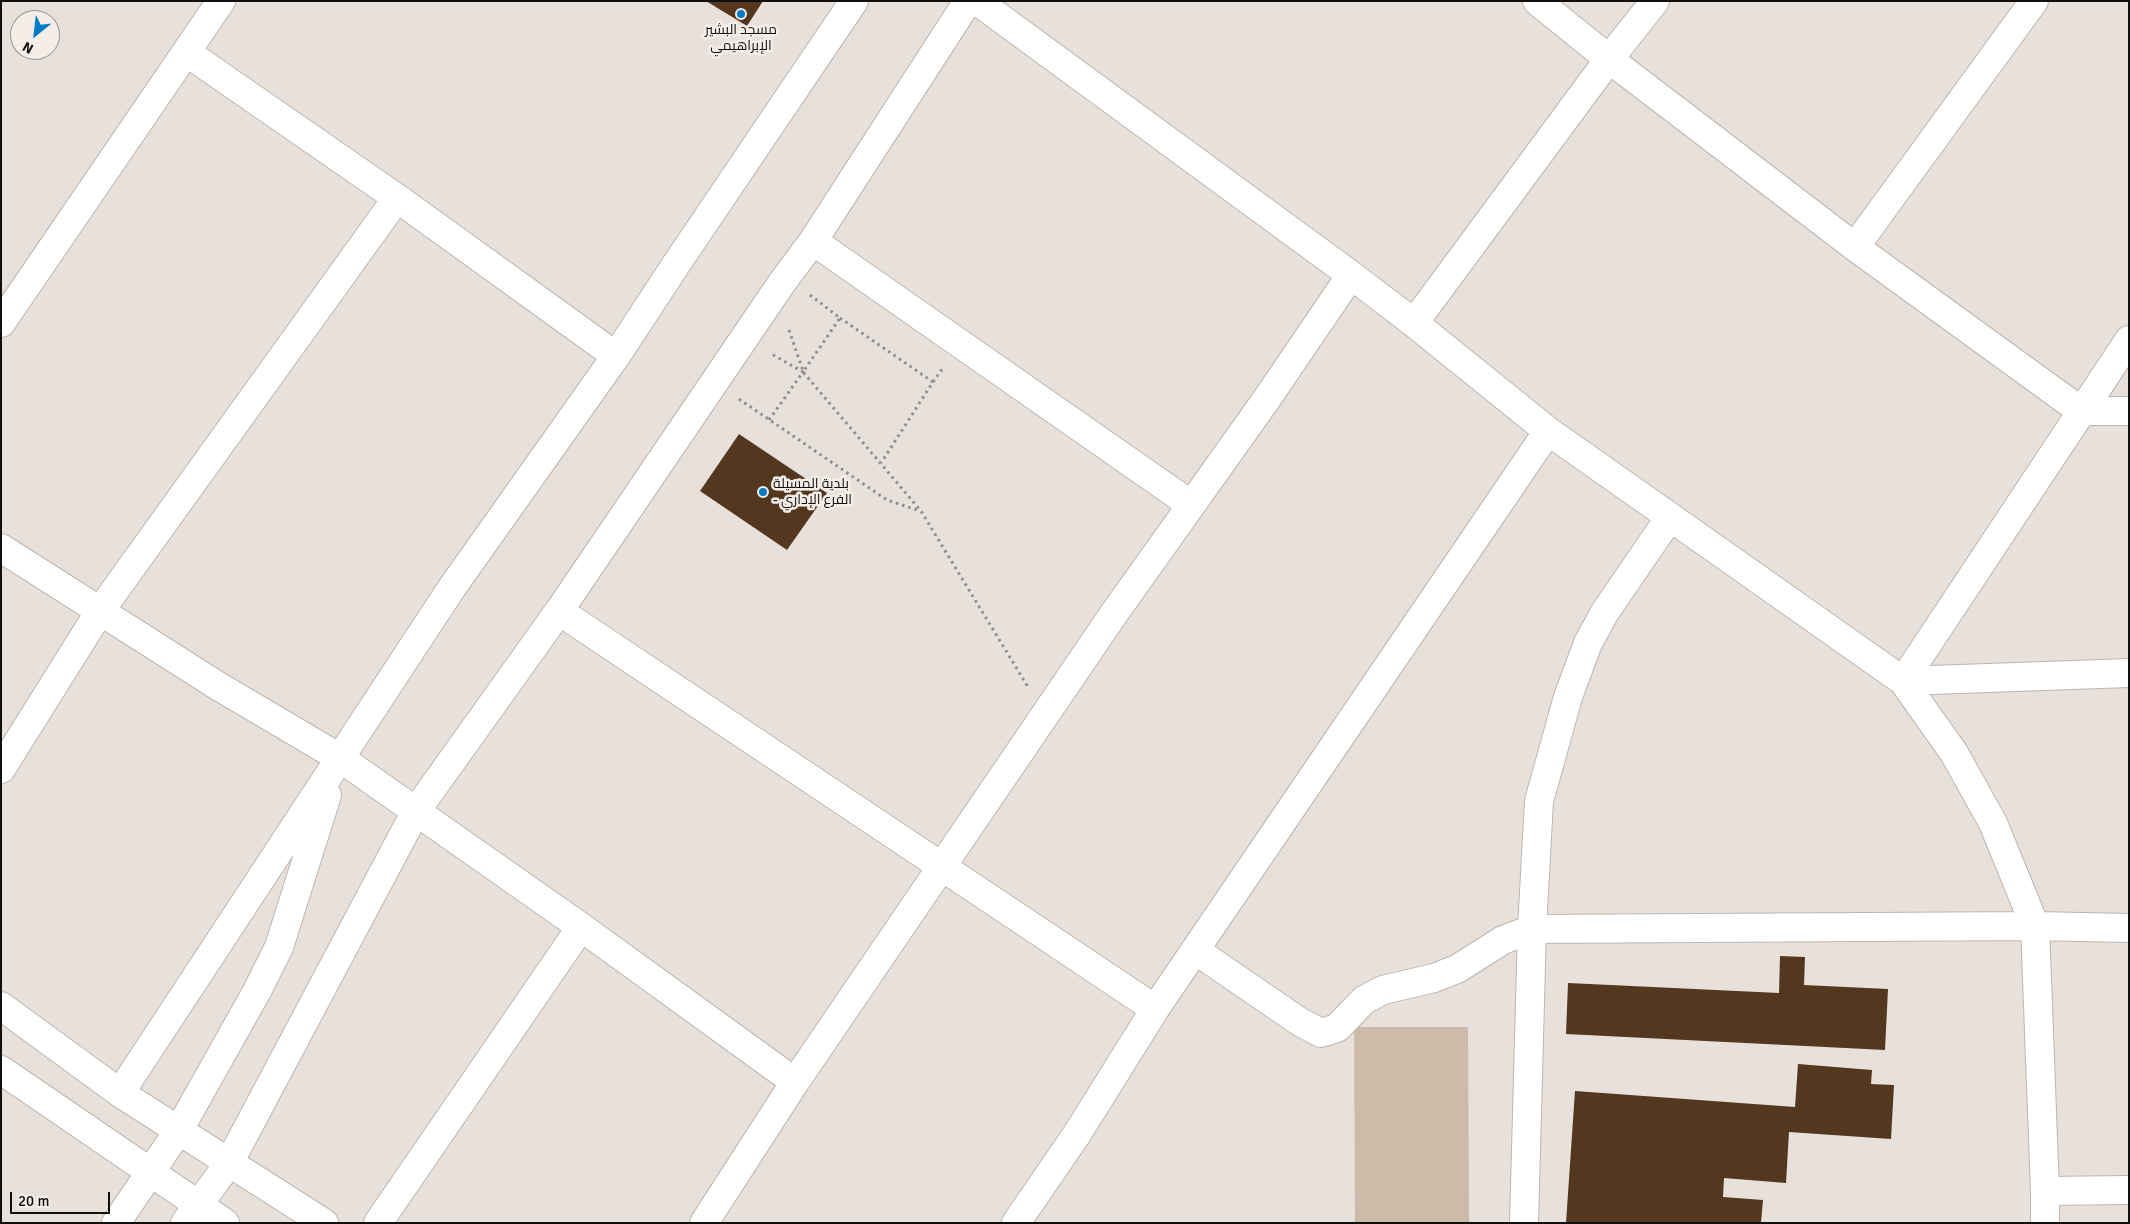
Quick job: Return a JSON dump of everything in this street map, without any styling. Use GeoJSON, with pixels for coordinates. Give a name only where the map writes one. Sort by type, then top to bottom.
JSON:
{"type":"FeatureCollection","features":[{"type":"Feature","properties":{"kind":"street"},"geometry":{"type":"LineString","coordinates":[[1,322],[221,1]]}},
{"type":"Feature","properties":{"kind":"street"},"geometry":{"type":"LineString","coordinates":[[120,1094],[451,589],[616,356],[854,1]]}},
{"type":"Feature","properties":{"kind":"street"},"geometry":{"type":"LineString","coordinates":[[191,1213],[229,1162],[416,811],[559,611],[776,292],[813,241],[968,1]]}},
{"type":"Feature","properties":{"kind":"street"},"geometry":{"type":"LineString","coordinates":[[978,1],[1351,275],[1548,431],[1903,681],[1954,752],[1993,823],[2035,926],[2045,1191],[2044,1223]]}},
{"type":"Feature","properties":{"kind":"street"},"geometry":{"type":"LineString","coordinates":[[1537,1],[1609,59],[1855,247],[2081,411],[2129,410]]}},
{"type":"Feature","properties":{"kind":"street"},"geometry":{"type":"LineString","coordinates":[[1414,323],[1609,59],[1655,1]]}},
{"type":"Feature","properties":{"kind":"street"},"geometry":{"type":"LineString","coordinates":[[1855,247],[2034,1]]}},
{"type":"Feature","properties":{"kind":"street"},"geometry":{"type":"LineString","coordinates":[[186,52],[397,198],[616,356]]}},
{"type":"Feature","properties":{"kind":"street"},"geometry":{"type":"LineString","coordinates":[[1,769],[100,611],[397,198]]}},
{"type":"Feature","properties":{"kind":"street"},"geometry":{"type":"LineString","coordinates":[[813,241],[1190,504]]}},
{"type":"Feature","properties":{"kind":"street"},"geometry":{"type":"LineString","coordinates":[[704,1223],[795,1082],[1045,715],[1190,504],[1266,400],[1351,275]]}},
{"type":"Feature","properties":{"kind":"street"},"geometry":{"type":"LineString","coordinates":[[1903,681],[2129,340]]}},
{"type":"Feature","properties":{"kind":"street"},"geometry":{"type":"LineString","coordinates":[[1016,1223],[1077,1134],[1155,1009],[1548,431]]}},
{"type":"Feature","properties":{"kind":"street"},"geometry":{"type":"LineString","coordinates":[[1524,1223],[1532,929],[1540,801],[1568,697],[1588,643],[1605,612],[1670,517]]}},
{"type":"Feature","properties":{"kind":"street"},"geometry":{"type":"LineString","coordinates":[[1,548],[218,686],[340,758],[581,926],[795,1082]]}},
{"type":"Feature","properties":{"kind":"street"},"geometry":{"type":"LineString","coordinates":[[559,611],[941,868],[1155,1009]]}},
{"type":"Feature","properties":{"kind":"street"},"geometry":{"type":"LineString","coordinates":[[1903,681],[2129,673]]}},
{"type":"Feature","properties":{"kind":"street"},"geometry":{"type":"LineString","coordinates":[[116,1223],[179,1130],[258,991],[280,947],[299,889],[316,826],[340,758]]}},
{"type":"Feature","properties":{"kind":"street"},"geometry":{"type":"LineString","coordinates":[[378,1223],[581,926]]}},
{"type":"Feature","properties":{"kind":"street"},"geometry":{"type":"LineString","coordinates":[[1195,950],[1300,1022],[1321,1033],[1337,1028],[1364,1000],[1383,990],[1434,978],[1457,968],[1503,940],[1532,929],[2035,926],[2129,928]]}},
{"type":"Feature","properties":{"kind":"street"},"geometry":{"type":"LineString","coordinates":[[1,1006],[120,1094],[324,1223]]}},
{"type":"Feature","properties":{"kind":"street"},"geometry":{"type":"LineString","coordinates":[[1,1070],[150,1173],[191,1213],[226,1223]]}},
{"type":"Feature","properties":{"kind":"street"},"geometry":{"type":"LineString","coordinates":[[2045,1191],[2129,1190]]}},
{"type":"Feature","properties":{"kind":"path"},"geometry":{"type":"LineString","coordinates":[[809,288],[810,296],[933,382],[881,463]]}},
{"type":"Feature","properties":{"kind":"path"},"geometry":{"type":"LineString","coordinates":[[769,420],[840,318]]}},
{"type":"Feature","properties":{"kind":"path"},"geometry":{"type":"LineString","coordinates":[[788,326],[803,372]]}},
{"type":"Feature","properties":{"kind":"path"},"geometry":{"type":"LineString","coordinates":[[765,350],[803,372],[921,511],[1045,715]]}},
{"type":"Feature","properties":{"kind":"path"},"geometry":{"type":"LineString","coordinates":[[732,395],[887,500],[921,511]]}},
{"type":"Feature","properties":{"kind":"shaded area"},"geometry":{"type":"Polygon","coordinates":[[[1354,1027],[1468,1027],[1469,1223],[1355,1223],[1354,1027]]]}},
{"type":"Feature","properties":{"kind":"building","name":"مسجد البشير الإبراهيمي"},"geometry":{"type":"Polygon","coordinates":[[[706,1],[763,1],[747,26],[706,1]]]}},
{"type":"Feature","properties":{"kind":"building","name":"بلدية المسيلة - الفرع الإداري"},"geometry":{"type":"Polygon","coordinates":[[[739,434],[827,493],[787,550],[700,491],[739,434]]]}},
{"type":"Feature","properties":{"kind":"building"},"geometry":{"type":"Polygon","coordinates":[[[1780,956],[1805,957],[1804,985],[1888,989],[1885,1050],[1566,1034],[1568,983],[1779,993],[1780,956]]]}},
{"type":"Feature","properties":{"kind":"building"},"geometry":{"type":"Polygon","coordinates":[[[1798,1064],[1872,1070],[1871,1084],[1894,1085],[1891,1139],[1789,1132],[1786,1183],[1724,1178],[1723,1197],[1763,1200],[1761,1223],[1566,1223],[1575,1091],[1795,1107],[1798,1064]]]}},
{"type":"Feature","properties":{"kind":"place","name":"مسجد البشير الإبراهيمي"},"geometry":{"type":"Point","coordinates":[741,14]}},
{"type":"Feature","properties":{"kind":"place","name":"بلدية المسيلة - الفرع الإداري"},"geometry":{"type":"Point","coordinates":[763,492]}}]}
